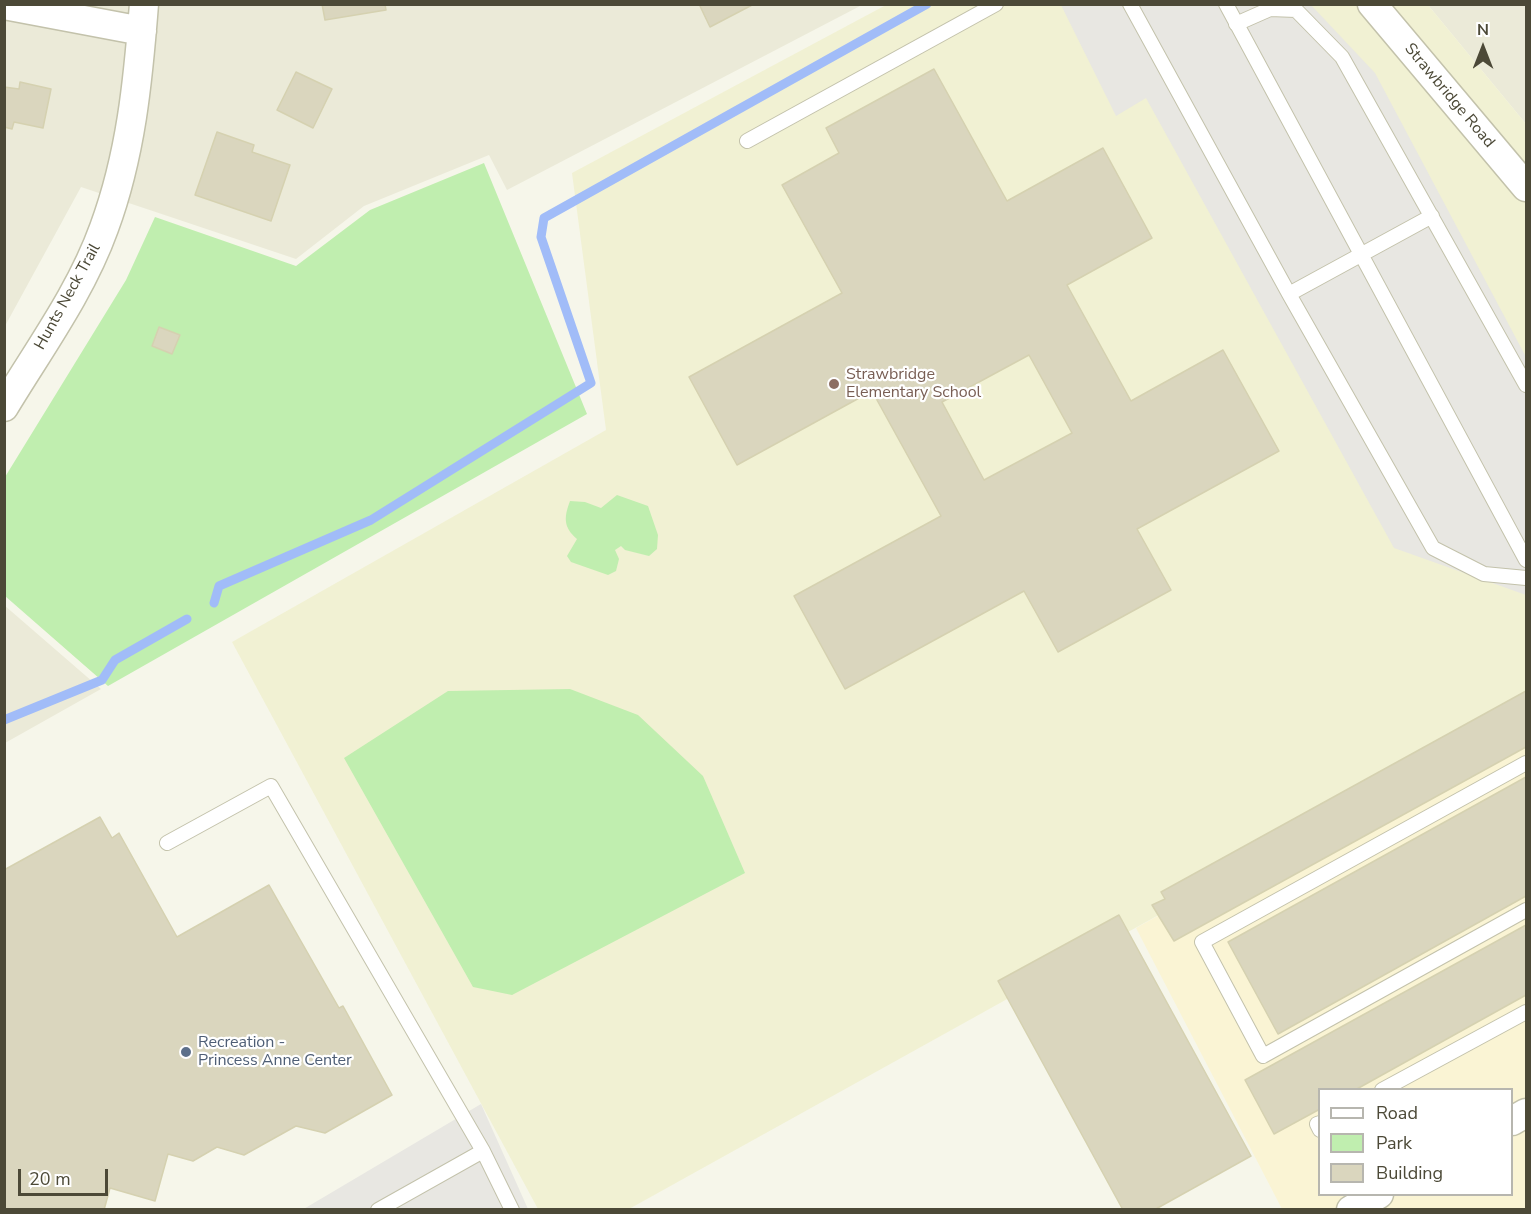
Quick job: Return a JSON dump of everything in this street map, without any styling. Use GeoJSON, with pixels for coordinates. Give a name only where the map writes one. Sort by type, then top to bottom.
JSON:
{"type":"FeatureCollection","features":[{"type":"Feature","properties":{"kind":"street","name":"Strawbridge Road"},"geometry":{"type":"LineString","coordinates":[[1372,4],[1527,187]]}},
{"type":"Feature","properties":{"kind":"street"},"geometry":{"type":"LineString","coordinates":[[4,5],[143,18]]}},
{"type":"Feature","properties":{"kind":"street","name":"Hunts Neck Trail"},"geometry":{"type":"LineString","coordinates":[[4,407],[78,285],[104,230],[119,184],[135,113],[143,18]]}},
{"type":"Feature","properties":{"kind":"street"},"geometry":{"type":"LineString","coordinates":[[1513,1120],[1527,1113]]}},
{"type":"Feature","properties":{"kind":"lane"},"geometry":{"type":"LineString","coordinates":[[747,141],[996,4]]}},
{"type":"Feature","properties":{"kind":"lane"},"geometry":{"type":"LineString","coordinates":[[1130,4],[1289,294],[1433,548],[1484,574],[1527,578]]}},
{"type":"Feature","properties":{"kind":"lane"},"geometry":{"type":"LineString","coordinates":[[1226,4],[1527,560]]}},
{"type":"Feature","properties":{"kind":"lane"},"geometry":{"type":"LineString","coordinates":[[1236,24],[1270,9],[1296,10],[1342,57],[1527,385]]}},
{"type":"Feature","properties":{"kind":"lane"},"geometry":{"type":"LineString","coordinates":[[1289,294],[1432,216]]}},
{"type":"Feature","properties":{"kind":"lane"},"geometry":{"type":"LineString","coordinates":[[1527,763],[1202,942],[1263,1056],[1527,910]]}},
{"type":"Feature","properties":{"kind":"lane"},"geometry":{"type":"LineString","coordinates":[[167,843],[271,786],[483,1151],[512,1209]]}},
{"type":"Feature","properties":{"kind":"lane"},"geometry":{"type":"LineString","coordinates":[[1384,1088],[1527,1012]]}},
{"type":"Feature","properties":{"kind":"lane"},"geometry":{"type":"LineString","coordinates":[[378,1209],[483,1151]]}},
{"type":"Feature","properties":{"kind":"shaded area"},"geometry":{"type":"Polygon","coordinates":[[[5,5],[862,5],[507,190],[489,155],[364,206],[296,259],[81,187],[5,326],[5,5]]]}},
{"type":"Feature","properties":{"kind":"shaded area"},"geometry":{"type":"Polygon","coordinates":[[[886,5],[1428,5],[1526,124],[1526,711],[629,1209],[538,1209],[232,642],[606,430],[572,173],[886,5]]]}},
{"type":"Feature","properties":{"kind":"shaded area"},"geometry":{"type":"Polygon","coordinates":[[[1061,5],[1311,5],[1375,73],[1526,357],[1526,595],[1394,548],[1146,98],[1116,116],[1061,5]]]}},
{"type":"Feature","properties":{"kind":"shaded area"},"geometry":{"type":"Polygon","coordinates":[[[1428,5],[1526,5],[1526,124],[1428,5]]]}},
{"type":"Feature","properties":{"kind":"shaded area"},"geometry":{"type":"Polygon","coordinates":[[[4,605],[101,689],[5,743],[4,743],[4,605]]]}},
{"type":"Feature","properties":{"kind":"shaded area"},"geometry":{"type":"Polygon","coordinates":[[[1526,711],[1526,1209],[1282,1209],[1136,928],[1526,711]]]}},
{"type":"Feature","properties":{"kind":"shaded area"},"geometry":{"type":"Polygon","coordinates":[[[481,1104],[528,1209],[302,1210],[481,1104]]]}},
{"type":"Feature","properties":{"kind":"green space"},"geometry":{"type":"Polygon","coordinates":[[[484,163],[587,414],[108,686],[5,596],[5,477],[126,280],[155,217],[296,266],[370,210],[484,163]]]}},
{"type":"Feature","properties":{"kind":"green space"},"geometry":{"type":"Polygon","coordinates":[[[617,495],[648,506],[658,535],[657,549],[649,556],[625,550],[621,546],[615,550],[619,559],[616,571],[608,575],[571,562],[567,556],[577,539],[569,530],[566,522],[570,501],[585,502],[601,508],[617,495]]]}},
{"type":"Feature","properties":{"kind":"green space"},"geometry":{"type":"Polygon","coordinates":[[[570,689],[638,715],[703,776],[745,873],[512,995],[473,987],[344,758],[448,691],[570,689]]]}},
{"type":"Feature","properties":{"kind":"building"},"geometry":{"type":"Polygon","coordinates":[[[322,4],[385,4],[386,10],[325,20],[322,4]]]}},
{"type":"Feature","properties":{"kind":"building"},"geometry":{"type":"Polygon","coordinates":[[[699,4],[754,4],[710,27],[699,4]]]}},
{"type":"Feature","properties":{"kind":"building","name":"Strawbridge Elementary School"},"geometry":{"type":"Polygon","coordinates":[[[934,69],[1007,201],[1103,148],[1152,238],[1067,285],[1131,401],[1223,350],[1279,451],[1137,529],[1171,590],[1058,652],[1024,591],[845,689],[794,596],[941,516],[872,391],[737,465],[689,377],[842,293],[782,185],[839,153],[826,128],[934,69]],[[1029,355],[942,402],[984,480],[1072,433],[1029,355]]]}},
{"type":"Feature","properties":{"kind":"building"},"geometry":{"type":"Polygon","coordinates":[[[296,72],[332,89],[313,128],[277,110],[296,72]]]}},
{"type":"Feature","properties":{"kind":"building"},"geometry":{"type":"Polygon","coordinates":[[[20,82],[51,89],[43,128],[14,122],[12,129],[4,127],[4,87],[19,89],[20,82]]]}},
{"type":"Feature","properties":{"kind":"building"},"geometry":{"type":"Polygon","coordinates":[[[217,132],[254,145],[252,152],[290,165],[271,221],[195,195],[217,132]]]}},
{"type":"Feature","properties":{"kind":"building"},"geometry":{"type":"Polygon","coordinates":[[[159,327],[180,335],[172,354],[152,346],[159,327]]]}},
{"type":"Feature","properties":{"kind":"building"},"geometry":{"type":"Polygon","coordinates":[[[1526,691],[1526,747],[1174,941],[1152,905],[1165,899],[1161,892],[1526,691]]]}},
{"type":"Feature","properties":{"kind":"building"},"geometry":{"type":"Polygon","coordinates":[[[1526,777],[1526,896],[1278,1034],[1228,942],[1526,777]]]}},
{"type":"Feature","properties":{"kind":"building","name":"Recreation - Princess Anne Center"},"geometry":{"type":"Polygon","coordinates":[[[100,817],[112,838],[119,833],[177,937],[269,885],[339,1008],[343,1006],[392,1095],[325,1133],[296,1126],[244,1155],[217,1147],[193,1161],[168,1154],[155,1201],[110,1188],[104,1210],[4,1210],[4,870],[100,817]]]}},
{"type":"Feature","properties":{"kind":"building"},"geometry":{"type":"Polygon","coordinates":[[[1119,915],[1251,1156],[1154,1210],[1123,1210],[998,981],[1119,915]]]}},
{"type":"Feature","properties":{"kind":"building"},"geometry":{"type":"Polygon","coordinates":[[[1526,925],[1526,995],[1359,1088],[1318,1088],[1318,1110],[1274,1134],[1245,1080],[1526,925]]]}},
{"type":"Feature","properties":{"kind":"waterway"},"geometry":{"type":"LineString","coordinates":[[214,603],[219,586],[371,520],[591,383],[541,237],[544,218],[927,4]]}},
{"type":"Feature","properties":{"kind":"waterway"},"geometry":{"type":"LineString","coordinates":[[4,720],[102,680],[115,660],[187,619]]}},
{"type":"Feature","properties":{"kind":"place","name":"Strawbridge Elementary School"},"geometry":{"type":"Point","coordinates":[834,384]}},
{"type":"Feature","properties":{"kind":"place","name":"Recreation - Princess Anne Center"},"geometry":{"type":"Point","coordinates":[186,1052]}}]}
